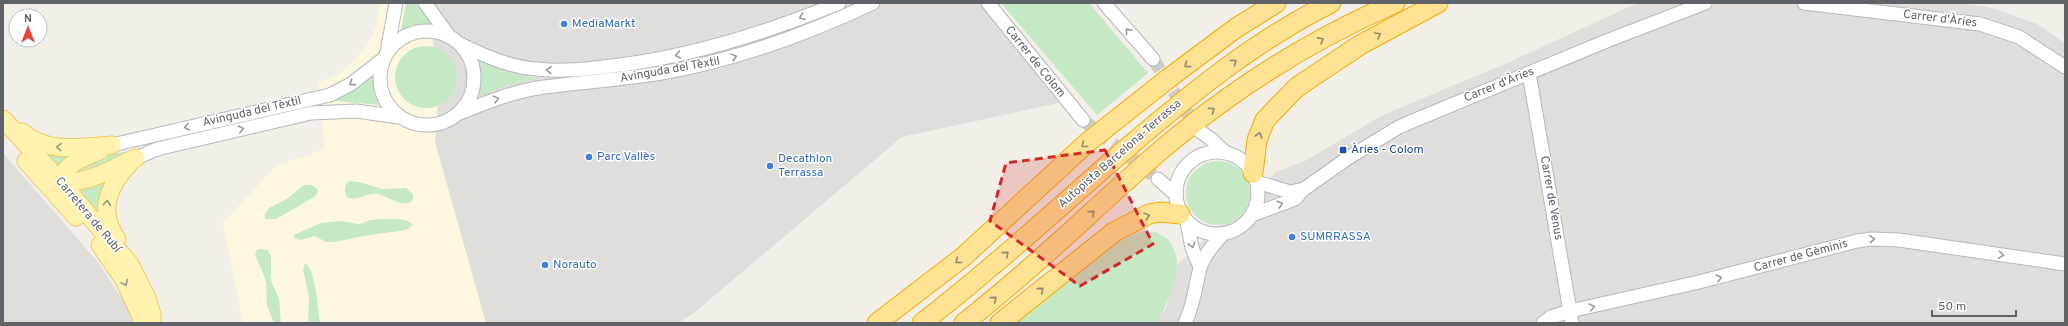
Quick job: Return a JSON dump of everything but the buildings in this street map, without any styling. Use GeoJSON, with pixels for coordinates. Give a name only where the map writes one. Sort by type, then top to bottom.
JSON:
{"type":"FeatureCollection","features":[{"type":"Feature","properties":{"kind":"highway"},"geometry":{"type":"LineString","coordinates":[[877,323],[963,257],[1088,142],[1175,73],[1236,28],[1276,3]]}},
{"type":"Feature","properties":{"kind":"highway","name":"Autopista Barcelona-Terrassa"},"geometry":{"type":"LineString","coordinates":[[922,323],[984,274],[1186,98],[1253,49],[1331,3]]}},
{"type":"Feature","properties":{"kind":"highway"},"geometry":{"type":"LineString","coordinates":[[964,323],[1037,262],[1182,133],[1208,112],[1296,54],[1366,16],[1395,3]]}},
{"type":"Feature","properties":{"kind":"highway"},"geometry":{"type":"LineString","coordinates":[[1255,178],[1257,140],[1265,120],[1297,87],[1360,45],[1438,3]]}},
{"type":"Feature","properties":{"kind":"highway"},"geometry":{"type":"LineString","coordinates":[[1000,323],[1114,232],[1149,214],[1161,212],[1184,218]]}},
{"type":"Feature","properties":{"kind":"main road"},"geometry":{"type":"LineString","coordinates":[[3,112],[32,141],[41,144],[60,147],[112,145]]}},
{"type":"Feature","properties":{"kind":"main road","name":"Carretera de Rubí"},"geometry":{"type":"LineString","coordinates":[[3,119],[60,181],[130,264],[147,298],[152,314],[152,323]]}},
{"type":"Feature","properties":{"kind":"main road"},"geometry":{"type":"LineString","coordinates":[[8,141],[32,161],[47,177],[60,181],[80,182],[90,180],[136,158]]}},
{"type":"Feature","properties":{"kind":"main road","name":"Carretera de Rubí"},"geometry":{"type":"LineString","coordinates":[[8,141],[76,217],[113,262],[134,299],[144,323]]}},
{"type":"Feature","properties":{"kind":"main road"},"geometry":{"type":"LineString","coordinates":[[76,217],[66,200],[60,181],[66,169],[84,156],[112,145]]}},
{"type":"Feature","properties":{"kind":"main road"},"geometry":{"type":"LineString","coordinates":[[130,264],[124,249],[111,227],[106,206],[108,195],[113,184],[136,158]]}},
{"type":"Feature","properties":{"kind":"street"},"geometry":{"type":"LineString","coordinates":[[385,56],[396,42],[415,32],[436,31],[449,36],[460,44],[469,56],[474,70],[474,86],[469,100],[460,113],[442,123],[426,126],[401,118],[389,106],[381,92],[379,75],[385,56],[396,3]]}},
{"type":"Feature","properties":{"kind":"street"},"geometry":{"type":"LineString","coordinates":[[425,3],[449,36]]}},
{"type":"Feature","properties":{"kind":"street","name":"Avinguda del Tèxtil"},"geometry":{"type":"LineString","coordinates":[[460,44],[492,59],[524,67],[559,70],[590,69],[634,63],[716,47],[769,30],[839,3]]}},
{"type":"Feature","properties":{"kind":"street","name":"Avinguda del Tèxtil"},"geometry":{"type":"LineString","coordinates":[[460,113],[489,101],[536,89],[667,72],[735,57],[830,23],[873,3]]}},
{"type":"Feature","properties":{"kind":"street","name":"Carrer de Colom"},"geometry":{"type":"LineString","coordinates":[[988,3],[1083,120]]}},
{"type":"Feature","properties":{"kind":"street"},"geometry":{"type":"LineString","coordinates":[[1104,3],[1152,59]]}},
{"type":"Feature","properties":{"kind":"street","name":"Carrer d'Àries"},"geometry":{"type":"LineString","coordinates":[[1252,215],[1295,199],[1304,189],[1348,158],[1399,127],[1529,73],[1705,3]]}},
{"type":"Feature","properties":{"kind":"street","name":"Carrer d'Àries"},"geometry":{"type":"LineString","coordinates":[[1804,3],[1980,24],[2019,36],[2065,67]]}},
{"type":"Feature","properties":{"kind":"street","name":"Avinguda del Tèxtil"},"geometry":{"type":"LineString","coordinates":[[112,145],[330,95],[351,84],[385,56]]}},
{"type":"Feature","properties":{"kind":"street","name":"Carrer de Venus"},"geometry":{"type":"LineString","coordinates":[[1529,73],[1571,317]]}},
{"type":"Feature","properties":{"kind":"street","name":"Avinguda del Tèxtil"},"geometry":{"type":"LineString","coordinates":[[136,158],[157,149],[311,113],[356,111],[387,114],[401,118]]}},
{"type":"Feature","properties":{"kind":"street"},"geometry":{"type":"LineString","coordinates":[[1184,218],[1197,230],[1210,234],[1223,234],[1239,228],[1252,215],[1257,204],[1258,193],[1255,178],[1242,160],[1226,153],[1198,130]]}},
{"type":"Feature","properties":{"kind":"street"},"geometry":{"type":"LineString","coordinates":[[1175,194],[1179,176],[1190,161],[1207,153],[1226,153]]}},
{"type":"Feature","properties":{"kind":"street"},"geometry":{"type":"LineString","coordinates":[[1255,178],[1290,192],[1304,189]]}},
{"type":"Feature","properties":{"kind":"street"},"geometry":{"type":"LineString","coordinates":[[1158,180],[1175,194],[1184,218],[1192,248],[1200,267]]}},
{"type":"Feature","properties":{"kind":"street"},"geometry":{"type":"LineString","coordinates":[[1185,323],[1196,295],[1200,267],[1211,247],[1223,234]]}},
{"type":"Feature","properties":{"kind":"street","name":"Carrer de Gèminis"},"geometry":{"type":"LineString","coordinates":[[1542,323],[1551,317],[1571,317],[1857,241],[1872,239],[1892,240],[2065,264]]}},
{"type":"Feature","properties":{"kind":"highlighted area"},"geometry":{"type":"Polygon","coordinates":[[[1105,150],[1153,244],[1080,286],[990,221],[1006,163],[1105,150]]]}},
{"type":"Feature","properties":{"kind":"shaded area","name":"Parc Vallès"},"geometry":{"type":"Polygon","coordinates":[[[380,3],[981,3],[1059,103],[902,137],[694,313],[678,323],[243,323],[223,223],[276,166],[325,149],[318,83],[340,74],[355,60],[368,44],[376,27],[380,3]]]}},
{"type":"Feature","properties":{"kind":"shaded area","name":"Parc Vallès"},"geometry":{"type":"Polygon","coordinates":[[[424,3],[981,3],[1059,103],[902,137],[694,313],[678,323],[486,323],[435,142],[440,74],[424,3]]]}},
{"type":"Feature","properties":{"kind":"shaded area"},"geometry":{"type":"Polygon","coordinates":[[[1641,3],[1958,3],[1989,7],[2037,24],[2065,43],[2065,323],[1157,323],[1166,308],[1177,265],[1276,172],[1305,161],[1383,115],[1507,63],[1631,6],[1641,3]]]}},
{"type":"Feature","properties":{"kind":"shaded area"},"geometry":{"type":"Polygon","coordinates":[[[3,153],[97,261],[129,309],[132,323],[3,323],[3,153]]]}},
{"type":"Feature","properties":{"kind":"green space"},"geometry":{"type":"Polygon","coordinates":[[[406,3],[416,3],[432,24],[411,25],[401,30],[406,3]]]}},
{"type":"Feature","properties":{"kind":"green space"},"geometry":{"type":"Polygon","coordinates":[[[1001,3],[1089,3],[1148,73],[1097,115],[1001,3]]]}},
{"type":"Feature","properties":{"kind":"green space"},"geometry":{"type":"Polygon","coordinates":[[[420,46],[432,46],[448,55],[455,65],[457,77],[455,89],[448,99],[432,108],[420,108],[409,103],[400,94],[395,83],[395,71],[400,60],[409,51],[420,46]]]}},
{"type":"Feature","properties":{"kind":"green space"},"geometry":{"type":"Polygon","coordinates":[[[477,59],[504,71],[536,79],[508,85],[475,98],[480,81],[477,59]]]}},
{"type":"Feature","properties":{"kind":"green space"},"geometry":{"type":"Polygon","coordinates":[[[373,76],[374,92],[379,105],[336,101],[336,99],[358,88],[373,76]]]}},
{"type":"Feature","properties":{"kind":"green space"},"geometry":{"type":"Polygon","coordinates":[[[37,150],[73,154],[56,171],[37,150]]]}},
{"type":"Feature","properties":{"kind":"green space"},"geometry":{"type":"Polygon","coordinates":[[[128,151],[128,153],[107,166],[74,174],[76,168],[107,155],[128,151]]]}},
{"type":"Feature","properties":{"kind":"green space"},"geometry":{"type":"Polygon","coordinates":[[[1218,161],[1236,167],[1244,175],[1250,193],[1244,211],[1236,219],[1218,225],[1200,219],[1192,211],[1186,193],[1192,175],[1200,167],[1218,161]]]}},
{"type":"Feature","properties":{"kind":"green space"},"geometry":{"type":"Polygon","coordinates":[[[108,181],[100,219],[71,189],[108,181]]]}},
{"type":"Feature","properties":{"kind":"green space"},"geometry":{"type":"Polygon","coordinates":[[[348,182],[359,182],[382,189],[406,188],[413,194],[413,200],[405,204],[396,202],[378,194],[370,194],[358,198],[347,197],[345,191],[348,182]]]}},
{"type":"Feature","properties":{"kind":"green space"},"geometry":{"type":"Polygon","coordinates":[[[304,185],[312,185],[315,187],[318,190],[316,196],[276,219],[265,219],[265,214],[269,208],[287,199],[304,185]]]}},
{"type":"Feature","properties":{"kind":"green space"},"geometry":{"type":"Polygon","coordinates":[[[400,219],[410,222],[413,225],[406,230],[363,236],[335,242],[326,242],[315,236],[300,240],[294,238],[294,235],[321,223],[340,221],[359,224],[371,220],[400,219]]]}},
{"type":"Feature","properties":{"kind":"green space"},"geometry":{"type":"Polygon","coordinates":[[[1142,231],[1156,232],[1168,239],[1177,259],[1176,273],[1172,288],[1167,303],[1157,323],[1011,323],[1118,241],[1142,231]]]}},
{"type":"Feature","properties":{"kind":"green space"},"geometry":{"type":"Polygon","coordinates":[[[257,250],[267,250],[271,255],[271,281],[279,299],[281,323],[274,323],[267,305],[266,280],[255,255],[257,250]]]}},
{"type":"Feature","properties":{"kind":"green space"},"geometry":{"type":"Polygon","coordinates":[[[305,263],[312,273],[314,281],[320,323],[308,323],[309,297],[303,269],[305,263]]]}},
{"type":"Feature","properties":{"kind":"tunnel"},"geometry":{"type":"LineString","coordinates":[[1153,59],[1198,130]]}},
{"type":"Feature","properties":{"kind":"tunnel"},"geometry":{"type":"LineString","coordinates":[[1083,120],[1158,179]]}},
{"type":"Feature","properties":{"kind":"place","name":"MediaMarkt"},"geometry":{"type":"Point","coordinates":[564,24]}},
{"type":"Feature","properties":{"kind":"place","name":"Àries - Colom"},"geometry":{"type":"Point","coordinates":[1343,150]}},
{"type":"Feature","properties":{"kind":"place","name":"Parc Vallès"},"geometry":{"type":"Point","coordinates":[589,157]}},
{"type":"Feature","properties":{"kind":"place","name":"Decathlon Terrassa"},"geometry":{"type":"Point","coordinates":[770,166]}},
{"type":"Feature","properties":{"kind":"place","name":"SUMRRASSA"},"geometry":{"type":"Point","coordinates":[1292,237]}},
{"type":"Feature","properties":{"kind":"place","name":"Norauto"},"geometry":{"type":"Point","coordinates":[545,265]}}]}
